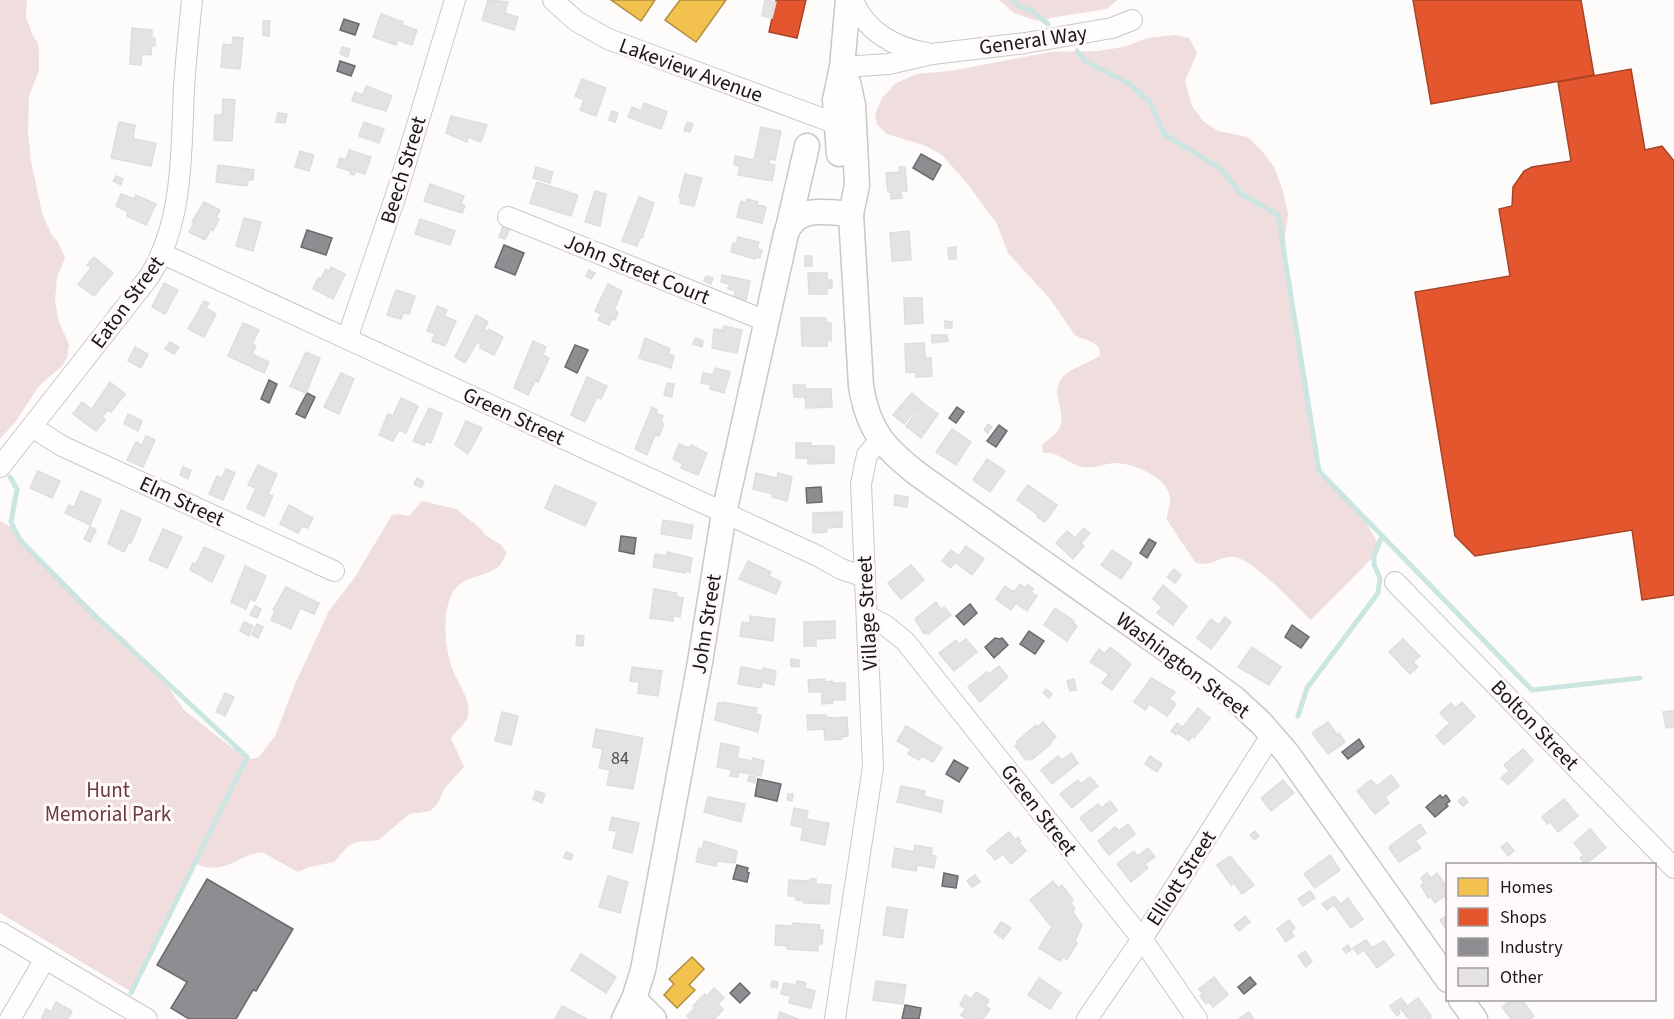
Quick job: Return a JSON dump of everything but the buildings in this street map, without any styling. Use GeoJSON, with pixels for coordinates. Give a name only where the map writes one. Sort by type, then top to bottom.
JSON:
{"type":"FeatureCollection","features":[{"type":"Feature","properties":{"kind":"street","name":"Eaton Street"},"geometry":{"type":"LineString","coordinates":[[0,467],[149,277],[163,254],[171,232],[179,177],[192,0]]}},
{"type":"Feature","properties":{"kind":"street","name":"Beech Street"},"geometry":{"type":"LineString","coordinates":[[347,339],[396,195],[455,0]]}},
{"type":"Feature","properties":{"kind":"street","name":"Lakeview Avenue"},"geometry":{"type":"LineString","coordinates":[[553,0],[576,21],[608,39],[837,124]]}},
{"type":"Feature","properties":{"kind":"street"},"geometry":{"type":"LineString","coordinates":[[848,0],[842,67],[835,100],[842,186],[851,214],[861,386],[867,413],[880,440]]}},
{"type":"Feature","properties":{"kind":"street","name":"General Way"},"geometry":{"type":"LineString","coordinates":[[854,0],[863,18],[887,39],[907,48],[932,54]]}},
{"type":"Feature","properties":{"kind":"street","name":"General Way"},"geometry":{"type":"LineString","coordinates":[[842,67],[889,64],[932,54],[1036,41],[1112,28],[1132,20]]}},
{"type":"Feature","properties":{"kind":"street"},"geometry":{"type":"LineString","coordinates":[[842,67],[853,105],[857,185],[851,214]]}},
{"type":"Feature","properties":{"kind":"street","name":"John Street"},"geometry":{"type":"LineString","coordinates":[[629,1009],[643,970],[658,878],[687,735],[724,513],[807,146]]}},
{"type":"Feature","properties":{"kind":"street"},"geometry":{"type":"LineString","coordinates":[[788,228],[796,218],[808,212],[851,214]]}},
{"type":"Feature","properties":{"kind":"street","name":"John Street Court"},"geometry":{"type":"LineString","coordinates":[[508,218],[766,321]]}},
{"type":"Feature","properties":{"kind":"street","name":"Green Street"},"geometry":{"type":"LineString","coordinates":[[163,254],[818,556],[841,569],[865,577]]}},
{"type":"Feature","properties":{"kind":"street","name":"Elm Street"},"geometry":{"type":"LineString","coordinates":[[32,428],[62,446],[334,572]]}},
{"type":"Feature","properties":{"kind":"street","name":"Village Street"},"geometry":{"type":"LineString","coordinates":[[835,1019],[873,767],[862,473],[867,455],[880,440]]}},
{"type":"Feature","properties":{"kind":"street","name":"Washington Street"},"geometry":{"type":"LineString","coordinates":[[880,440],[919,475],[1219,687],[1272,734],[1320,797],[1446,977]]}},
{"type":"Feature","properties":{"kind":"street","name":"Bolton Street"},"geometry":{"type":"LineString","coordinates":[[1395,582],[1674,868]]}},
{"type":"Feature","properties":{"kind":"street","name":"Green Street"},"geometry":{"type":"LineString","coordinates":[[867,616],[885,625],[905,640],[1142,939],[1197,1019]]}},
{"type":"Feature","properties":{"kind":"street","name":"Elliott Street"},"geometry":{"type":"LineString","coordinates":[[1087,1019],[1142,939],[1272,734]]}},
{"type":"Feature","properties":{"kind":"street"},"geometry":{"type":"LineString","coordinates":[[0,932],[147,1019]]}},
{"type":"Feature","properties":{"kind":"street"},"geometry":{"type":"LineString","coordinates":[[10,1019],[45,959]]}},
{"type":"Feature","properties":{"kind":"street"},"geometry":{"type":"LineString","coordinates":[[1462,1001],[1475,1019]]}},
{"type":"Feature","properties":{"kind":"street"},"geometry":{"type":"LineString","coordinates":[[629,1009],[654,1019]]}},
{"type":"Feature","properties":{"kind":"green space"},"geometry":{"type":"Polygon","coordinates":[[[0,0],[27,0],[26,17],[38,43],[39,70],[29,96],[28,131],[31,161],[42,213],[65,258],[57,277],[55,300],[58,319],[69,345],[67,358],[62,366],[39,386],[16,421],[0,439],[0,0]]]}},
{"type":"Feature","properties":{"kind":"green space"},"geometry":{"type":"Polygon","coordinates":[[[999,0],[1117,0],[1107,9],[1042,21],[1014,13],[999,0]]]}},
{"type":"Feature","properties":{"kind":"green space"},"geometry":{"type":"Polygon","coordinates":[[[1175,35],[1189,38],[1197,53],[1185,81],[1192,106],[1203,121],[1218,131],[1248,137],[1274,167],[1288,214],[1285,237],[1287,267],[1319,470],[1362,517],[1380,550],[1311,620],[1253,566],[1243,560],[1230,557],[1205,564],[1195,562],[1167,520],[1170,497],[1167,490],[1163,483],[1148,472],[1130,465],[1114,463],[1082,467],[1053,454],[1043,453],[1042,445],[1056,433],[1061,423],[1057,391],[1061,379],[1100,355],[1099,348],[1075,335],[1050,299],[1008,253],[997,224],[966,182],[942,155],[926,146],[887,134],[877,125],[875,115],[882,98],[895,84],[916,74],[950,71],[1051,52],[1098,51],[1123,47],[1148,38],[1175,35]]]}},
{"type":"Feature","properties":{"kind":"green space","name":"Hunt Memorial Park"},"geometry":{"type":"Polygon","coordinates":[[[422,501],[456,509],[481,529],[486,536],[500,544],[507,553],[501,564],[494,569],[460,584],[448,604],[446,632],[448,651],[452,668],[469,710],[465,722],[451,738],[464,767],[444,789],[438,803],[430,811],[409,814],[379,840],[357,842],[348,846],[334,862],[309,867],[298,872],[262,852],[222,867],[214,868],[196,864],[130,991],[0,913],[0,521],[15,529],[27,547],[41,561],[104,623],[124,638],[162,678],[184,710],[231,747],[251,759],[259,757],[275,736],[295,684],[329,611],[355,577],[392,515],[409,516],[422,501]]]}},
{"type":"Feature","properties":{"kind":"waterway"},"geometry":{"type":"LineString","coordinates":[[1013,0],[1018,6],[1032,11],[1048,24]]}},
{"type":"Feature","properties":{"kind":"waterway"},"geometry":{"type":"LineString","coordinates":[[1077,51],[1085,61],[1131,85],[1150,102],[1164,134],[1221,169],[1240,193],[1278,215],[1319,471],[1532,690],[1640,678]]}},
{"type":"Feature","properties":{"kind":"waterway"},"geometry":{"type":"LineString","coordinates":[[10,477],[17,489],[11,522],[20,540],[90,611],[247,757],[131,993]]}},
{"type":"Feature","properties":{"kind":"waterway"},"geometry":{"type":"LineString","coordinates":[[1298,716],[1307,688],[1378,593],[1380,578],[1374,565],[1374,556],[1382,536]]}}]}
